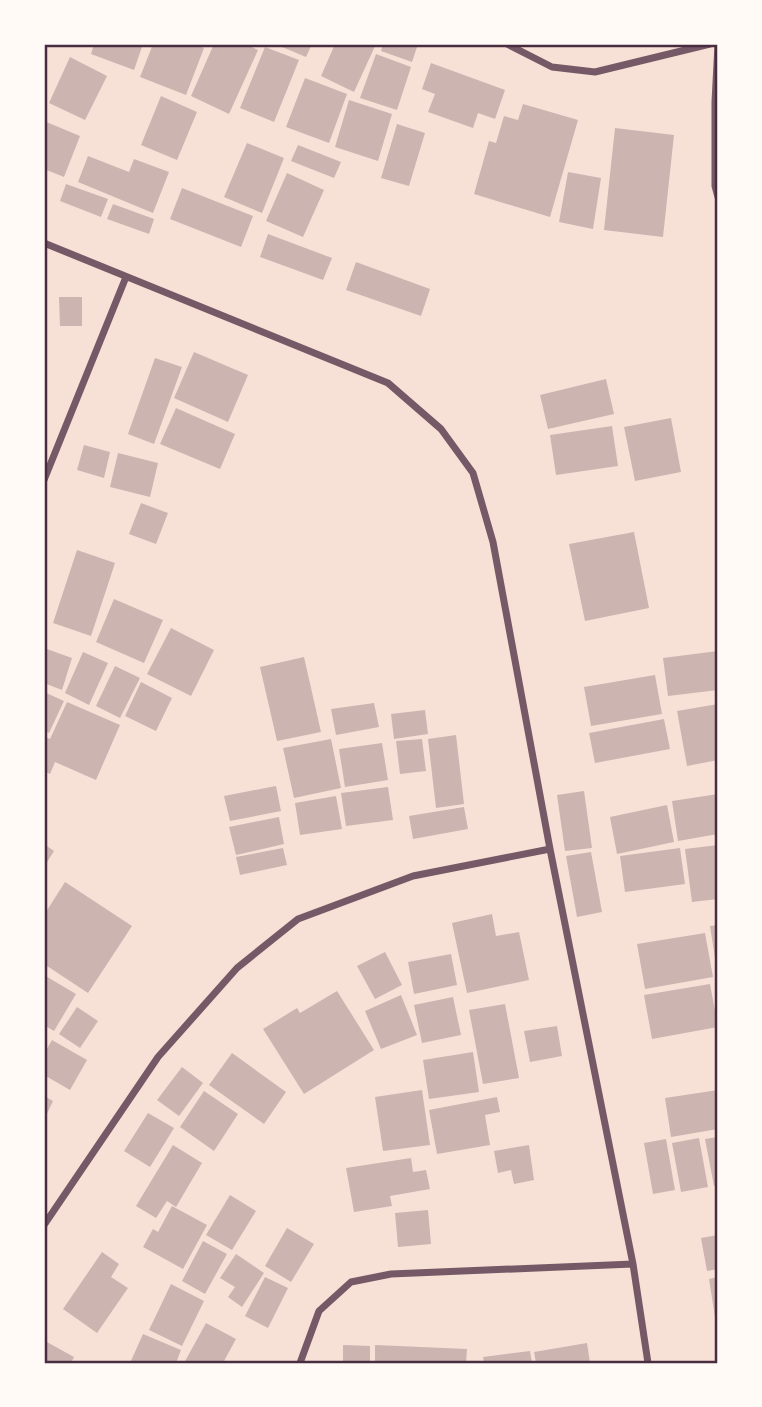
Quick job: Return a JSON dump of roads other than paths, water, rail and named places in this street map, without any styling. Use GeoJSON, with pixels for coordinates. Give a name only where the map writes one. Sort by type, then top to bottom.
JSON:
{"type":"FeatureCollection","features":[{"type":"Feature","properties":{"kind":"street"},"geometry":{"type":"LineString","coordinates":[[507,44],[552,67],[595,72],[710,44]]}},
{"type":"Feature","properties":{"kind":"street"},"geometry":{"type":"LineString","coordinates":[[718,44],[715,186],[718,197]]}},
{"type":"Feature","properties":{"kind":"street"},"geometry":{"type":"LineString","coordinates":[[44,243],[388,383],[441,429],[473,473],[493,542],[633,1264],[648,1363]]}},
{"type":"Feature","properties":{"kind":"street"},"geometry":{"type":"LineString","coordinates":[[44,480],[125,277]]}},
{"type":"Feature","properties":{"kind":"street"},"geometry":{"type":"LineString","coordinates":[[44,1225],[158,1057],[237,968],[298,919],[413,876],[551,849]]}},
{"type":"Feature","properties":{"kind":"street"},"geometry":{"type":"LineString","coordinates":[[300,1363],[319,1311],[351,1282],[391,1274],[633,1264]]}}]}
